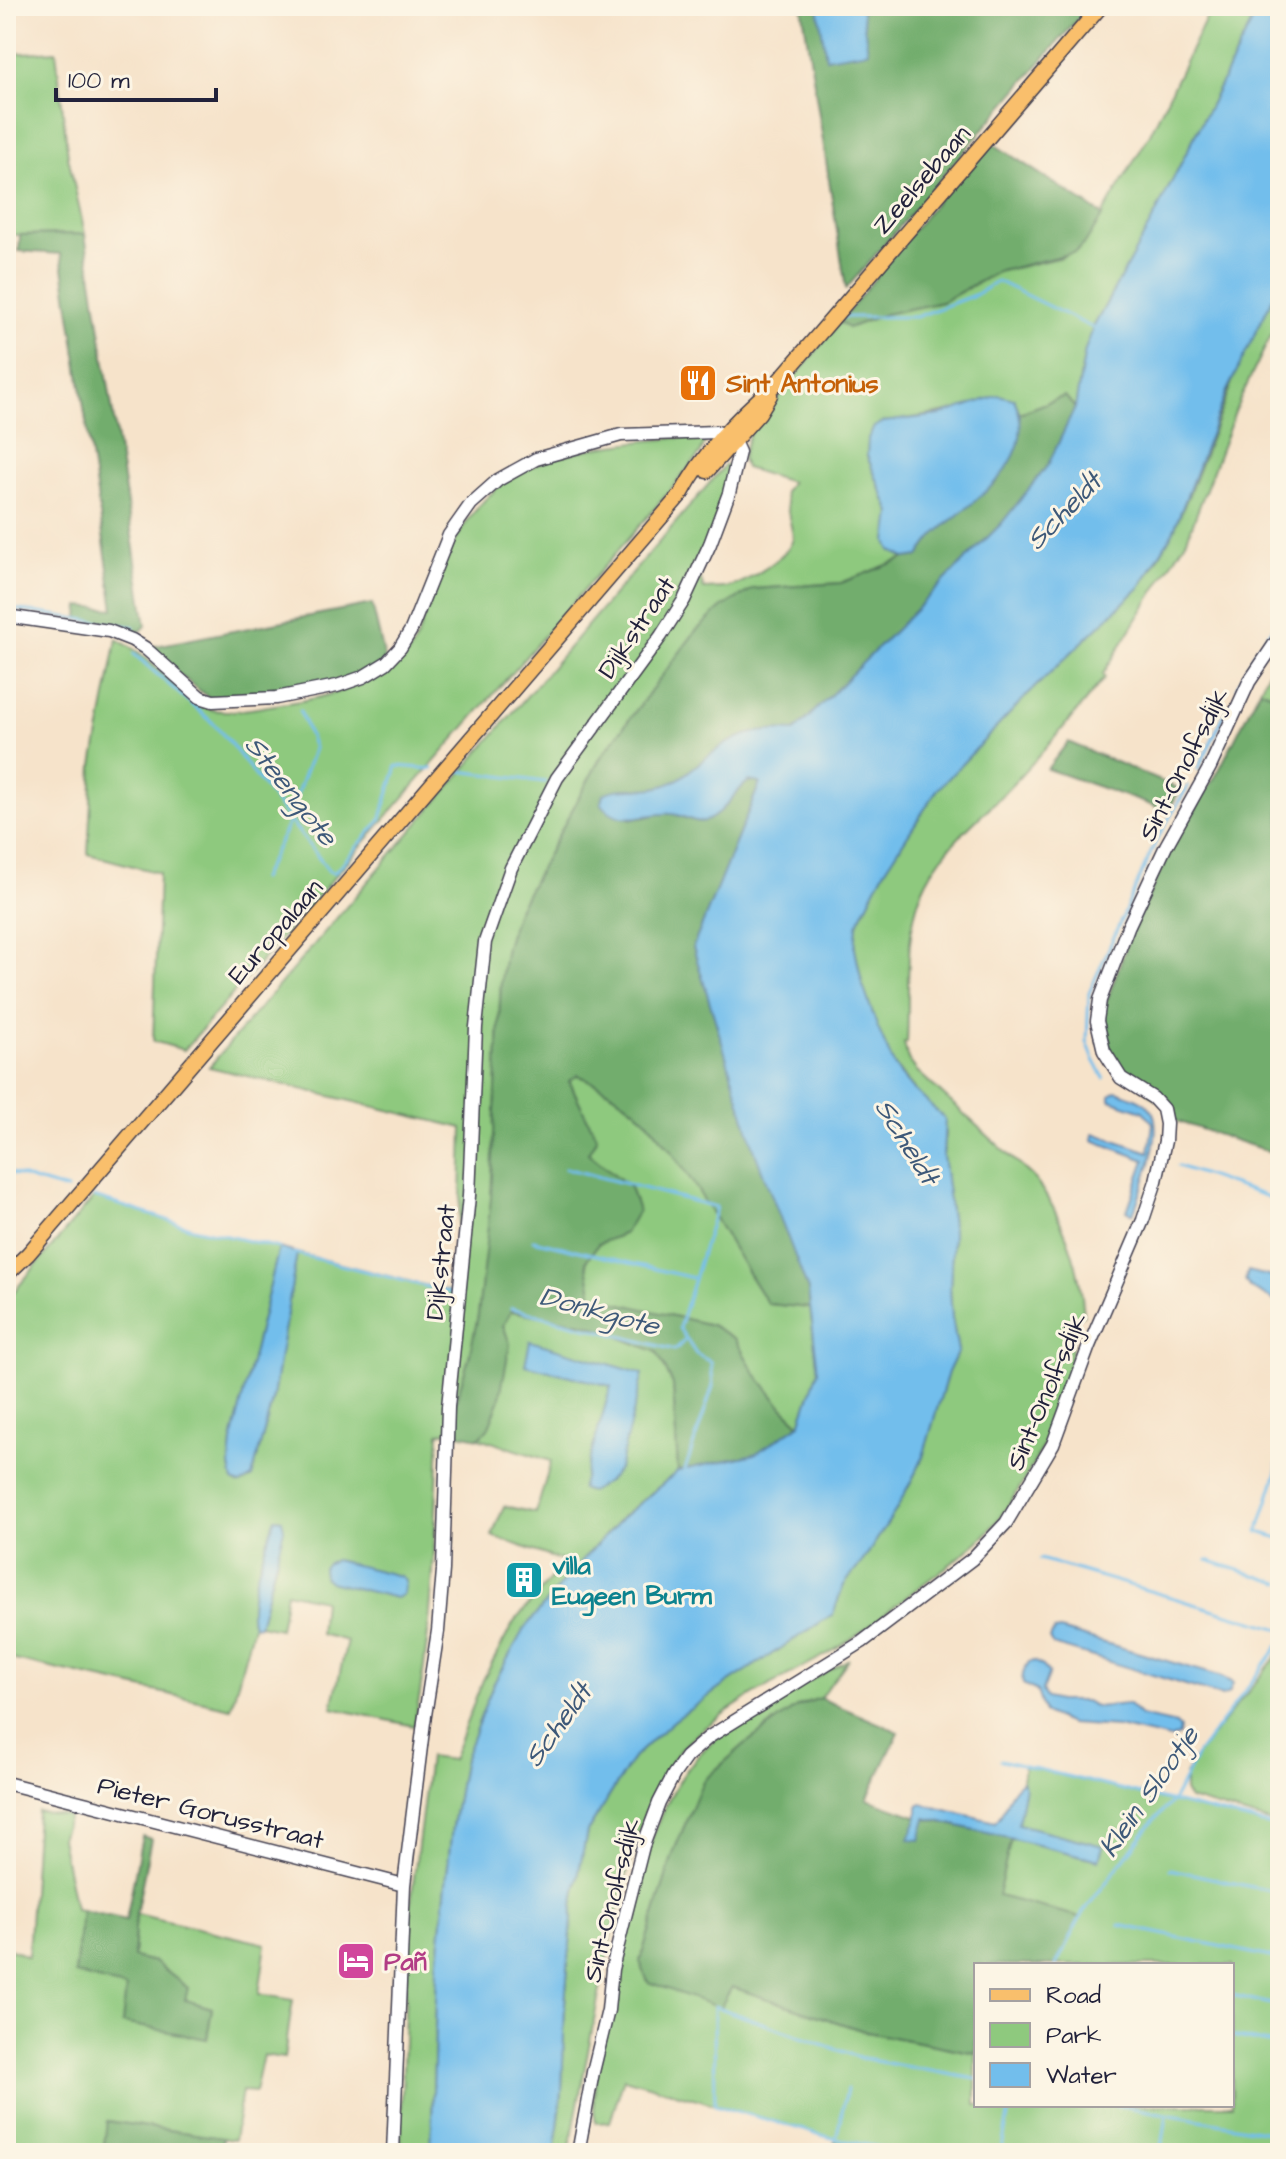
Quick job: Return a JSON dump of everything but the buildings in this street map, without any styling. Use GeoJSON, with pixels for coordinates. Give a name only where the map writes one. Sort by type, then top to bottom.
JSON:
{"type":"FeatureCollection","features":[{"type":"Feature","properties":{"kind":"main road","name":"Zeelsebaan"},"geometry":{"type":"LineString","coordinates":[[682,493],[694,485],[730,438],[759,413],[777,383],[1101,6]]}},
{"type":"Feature","properties":{"kind":"main road","name":"Europalaan"},"geometry":{"type":"LineString","coordinates":[[6,1284],[28,1254],[682,493]]}},
{"type":"Feature","properties":{"kind":"main road","name":"Europalaan"},"geometry":{"type":"LineString","coordinates":[[6,1275],[28,1254]]}},
{"type":"Feature","properties":{"kind":"street"},"geometry":{"type":"LineString","coordinates":[[6,616],[96,629],[132,640],[200,697],[213,701],[276,698],[337,686],[363,677],[386,663],[400,648],[411,630],[449,535],[471,504],[498,480],[536,459],[621,435],[717,432],[730,438]]}},
{"type":"Feature","properties":{"kind":"street","name":"Dijkstraat"},"geometry":{"type":"LineString","coordinates":[[393,2153],[404,1885],[441,1601],[448,1407],[469,1196],[476,1027],[485,942],[511,868],[557,778],[661,636],[691,586],[729,493],[739,452],[730,438]]}},
{"type":"Feature","properties":{"kind":"street","name":"Sint-Onolfsdijk"},"geometry":{"type":"LineString","coordinates":[[578,2153],[608,2010],[612,1969],[625,1917],[643,1846],[674,1774],[686,1757],[709,1737],[746,1711],[862,1642],[972,1559],[1006,1523],[1053,1444],[1089,1346],[1143,1220],[1165,1141],[1163,1109],[1153,1098],[1121,1078],[1104,1051],[1097,1021],[1100,1000],[1128,927],[1166,846],[1210,767],[1249,682],[1280,636]]}},
{"type":"Feature","properties":{"kind":"street","name":"Pieter Gorusstraat"},"geometry":{"type":"LineString","coordinates":[[6,1783],[404,1885]]}},
{"type":"Feature","properties":{"kind":"green space"},"geometry":{"type":"Polygon","coordinates":[[[802,6],[1089,6],[846,289],[802,6]]]}},
{"type":"Feature","properties":{"kind":"green space"},"geometry":{"type":"Polygon","coordinates":[[[1212,6],[1260,6],[1152,221],[1094,326],[1085,350],[1075,408],[1065,396],[1020,413],[1014,399],[883,422],[867,456],[891,513],[891,551],[905,558],[841,583],[753,589],[721,608],[696,631],[601,757],[517,911],[506,947],[501,981],[492,1190],[484,1274],[464,1374],[447,1432],[439,1433],[430,1616],[414,1726],[332,1708],[347,1641],[320,1634],[323,1600],[286,1592],[280,1629],[259,1625],[276,1563],[282,1519],[275,1518],[258,1572],[252,1602],[253,1626],[231,1708],[6,1658],[6,1301],[94,1197],[193,1228],[279,1248],[232,1441],[230,1466],[233,1481],[240,1484],[252,1477],[273,1397],[297,1253],[452,1292],[461,1196],[463,1128],[209,1067],[725,465],[730,465],[732,477],[698,572],[704,589],[738,584],[758,574],[786,551],[793,536],[784,492],[791,482],[745,468],[742,458],[750,432],[840,322],[848,327],[885,314],[942,302],[997,272],[1062,257],[1088,239],[1150,134],[1212,6]]]}},
{"type":"Feature","properties":{"kind":"green space"},"geometry":{"type":"Polygon","coordinates":[[[56,51],[68,156],[85,234],[6,235],[6,54],[56,51]]]}},
{"type":"Feature","properties":{"kind":"green space"},"geometry":{"type":"Polygon","coordinates":[[[986,139],[1103,215],[1088,239],[1076,252],[997,272],[942,302],[885,314],[848,328],[840,322],[986,139]]]}},
{"type":"Feature","properties":{"kind":"green space"},"geometry":{"type":"Polygon","coordinates":[[[85,234],[146,626],[140,632],[79,619],[80,606],[114,609],[61,254],[19,251],[20,235],[85,234]]]}},
{"type":"Feature","properties":{"kind":"green space"},"geometry":{"type":"Polygon","coordinates":[[[1280,283],[1280,317],[1240,399],[1187,539],[1103,674],[1105,677],[1034,761],[961,836],[929,876],[912,927],[907,1043],[904,1043],[908,1059],[917,1071],[1032,1176],[1053,1207],[1074,1259],[1084,1314],[1074,1320],[1069,1370],[1061,1404],[1043,1446],[1019,1489],[981,1539],[851,1639],[710,1723],[668,1766],[644,1815],[624,1885],[601,1985],[569,2153],[555,2153],[562,2092],[574,1896],[587,1832],[633,1758],[653,1739],[723,1686],[833,1614],[844,1585],[896,1510],[922,1460],[948,1372],[958,1351],[950,1289],[953,1233],[943,1156],[946,1133],[894,1065],[877,1027],[862,983],[855,949],[857,925],[882,875],[937,790],[1032,690],[1140,587],[1173,532],[1241,359],[1280,283]]]}},
{"type":"Feature","properties":{"kind":"green space"},"geometry":{"type":"Polygon","coordinates":[[[1065,396],[1075,408],[1048,465],[1001,524],[795,731],[770,731],[738,738],[666,786],[617,790],[603,795],[601,803],[629,818],[666,813],[703,821],[719,812],[749,781],[760,783],[693,947],[739,1096],[808,1290],[810,1308],[768,1304],[697,1189],[649,1123],[625,1102],[578,1075],[569,1081],[597,1138],[588,1153],[630,1187],[638,1211],[625,1233],[598,1244],[586,1261],[593,1297],[711,1325],[735,1339],[755,1373],[800,1424],[755,1454],[678,1471],[673,1384],[657,1352],[588,1324],[511,1311],[503,1325],[510,1344],[499,1402],[488,1429],[479,1438],[452,1433],[453,1409],[478,1315],[491,1198],[501,981],[506,947],[517,911],[601,757],[696,631],[721,608],[753,589],[841,583],[905,558],[919,556],[935,533],[996,482],[1018,445],[1020,413],[1065,396]]]}},
{"type":"Feature","properties":{"kind":"green space"},"geometry":{"type":"Polygon","coordinates":[[[704,438],[705,443],[700,454],[668,493],[184,1050],[153,1041],[159,873],[88,854],[93,765],[117,639],[140,654],[194,701],[217,711],[258,708],[319,697],[356,686],[389,670],[412,648],[454,544],[472,515],[496,489],[514,476],[557,457],[605,446],[704,438]]]}},
{"type":"Feature","properties":{"kind":"green space"},"geometry":{"type":"Polygon","coordinates":[[[372,604],[386,663],[337,686],[213,701],[145,648],[372,604]]]}},
{"type":"Feature","properties":{"kind":"green space"},"geometry":{"type":"Polygon","coordinates":[[[1280,651],[1280,697],[1260,689],[1280,651]]]}},
{"type":"Feature","properties":{"kind":"green space"},"geometry":{"type":"Polygon","coordinates":[[[1260,689],[1280,697],[1280,1155],[1176,1121],[1167,1107],[1118,1069],[1103,1032],[1103,1011],[1132,931],[1171,849],[1218,772],[1260,689]]]}},
{"type":"Feature","properties":{"kind":"green space"},"geometry":{"type":"Polygon","coordinates":[[[1068,742],[1180,789],[1168,811],[1047,769],[1068,742]]]}},
{"type":"Feature","properties":{"kind":"green space"},"geometry":{"type":"Polygon","coordinates":[[[578,1075],[625,1102],[649,1123],[697,1188],[768,1304],[810,1308],[818,1371],[800,1424],[755,1373],[735,1339],[711,1325],[593,1298],[586,1261],[598,1244],[625,1233],[630,1187],[587,1153],[596,1138],[569,1080],[578,1075]]]}},
{"type":"Feature","properties":{"kind":"green space"},"geometry":{"type":"Polygon","coordinates":[[[511,1311],[588,1324],[657,1352],[673,1384],[678,1471],[622,1517],[574,1569],[524,1629],[493,1685],[463,1763],[452,1827],[437,1969],[431,2153],[400,2153],[408,1926],[429,1757],[452,1760],[483,1680],[514,1622],[565,1562],[492,1536],[504,1506],[536,1513],[551,1461],[479,1438],[488,1429],[510,1344],[503,1325],[511,1311]]]}},
{"type":"Feature","properties":{"kind":"green space"},"geometry":{"type":"Polygon","coordinates":[[[1280,1652],[1280,1825],[1189,1799],[1185,1793],[1185,1775],[1198,1753],[1280,1652]]]}},
{"type":"Feature","properties":{"kind":"green space"},"geometry":{"type":"Polygon","coordinates":[[[849,1659],[820,1698],[798,1706],[745,1744],[703,1781],[674,1851],[640,1961],[648,1982],[732,1987],[867,2032],[974,2053],[974,2107],[1234,2107],[1234,1963],[1057,1963],[1080,1918],[997,1896],[1011,1838],[1098,1860],[1103,1846],[1017,1824],[1025,1787],[1022,1781],[1024,1766],[1280,1828],[1280,2153],[910,2153],[831,2138],[624,2078],[610,2122],[596,2123],[595,2084],[619,1959],[633,1899],[661,1815],[696,1758],[728,1729],[849,1659]]]}},
{"type":"Feature","properties":{"kind":"green space"},"geometry":{"type":"Polygon","coordinates":[[[820,1698],[899,1732],[867,1799],[918,1817],[1011,1838],[998,1896],[1080,1917],[1057,1963],[974,1963],[974,2053],[867,2032],[732,1987],[720,2008],[648,1982],[640,1961],[674,1851],[703,1781],[745,1744],[798,1706],[820,1698]]]}},
{"type":"Feature","properties":{"kind":"green space"},"geometry":{"type":"Polygon","coordinates":[[[37,1811],[69,1816],[61,1838],[75,1909],[82,1910],[75,1973],[127,1988],[207,2039],[212,2008],[185,2000],[187,1988],[154,1962],[133,1957],[136,1914],[266,1944],[259,1994],[293,2000],[284,2058],[263,2055],[255,2092],[242,2091],[234,2140],[108,2121],[103,2153],[6,2153],[6,1947],[28,1957],[37,1811]]]}},
{"type":"Feature","properties":{"kind":"green space"},"geometry":{"type":"Polygon","coordinates":[[[142,1836],[151,1839],[136,1914],[133,1957],[154,1962],[188,1988],[185,2000],[212,2008],[207,2039],[122,2023],[126,1988],[75,1974],[82,1910],[126,1920],[142,1836]]]}},
{"type":"Feature","properties":{"kind":"green space"},"geometry":{"type":"Polygon","coordinates":[[[107,2121],[223,2138],[221,2153],[103,2153],[107,2121]]]}},
{"type":"Feature","properties":{"kind":"green space"},"geometry":{"type":"Polygon","coordinates":[[[836,2139],[910,2153],[830,2153],[836,2139]]]}},
{"type":"Feature","properties":{"kind":"water"},"geometry":{"type":"Polygon","coordinates":[[[818,6],[861,6],[868,51],[826,58],[818,6]]]}},
{"type":"Feature","properties":{"kind":"water","name":"Scheldt"},"geometry":{"type":"Polygon","coordinates":[[[1260,6],[1280,6],[1280,283],[1226,393],[1173,532],[1140,587],[1032,690],[937,790],[882,875],[857,925],[855,949],[862,983],[894,1065],[905,1081],[945,1119],[943,1156],[953,1233],[950,1289],[958,1351],[948,1372],[922,1460],[896,1510],[844,1585],[833,1614],[723,1686],[653,1739],[633,1758],[587,1832],[574,1896],[562,2092],[555,2153],[431,2153],[437,1969],[452,1827],[463,1763],[493,1685],[524,1629],[622,1518],[678,1471],[755,1454],[800,1424],[818,1371],[808,1290],[756,1155],[693,947],[760,783],[749,781],[719,812],[704,821],[672,814],[635,818],[617,816],[601,803],[603,794],[666,785],[679,779],[718,749],[748,734],[795,731],[1001,524],[1048,465],[1075,408],[1085,350],[1094,326],[1152,221],[1260,6]]]}},
{"type":"Feature","properties":{"kind":"water"},"geometry":{"type":"Polygon","coordinates":[[[999,395],[1014,399],[1020,421],[1019,441],[1013,459],[987,490],[936,533],[919,556],[905,558],[891,551],[887,541],[891,513],[867,456],[868,438],[874,427],[883,422],[940,415],[999,395]]]}},
{"type":"Feature","properties":{"kind":"water"},"geometry":{"type":"Polygon","coordinates":[[[1117,1091],[1145,1103],[1155,1119],[1151,1161],[1133,1214],[1127,1211],[1145,1160],[1093,1140],[1094,1133],[1149,1152],[1153,1123],[1143,1111],[1110,1100],[1110,1095],[1117,1091]]]}},
{"type":"Feature","properties":{"kind":"water"},"geometry":{"type":"Polygon","coordinates":[[[279,1248],[297,1253],[273,1397],[252,1477],[240,1484],[233,1481],[230,1466],[232,1441],[279,1248]]]}},
{"type":"Feature","properties":{"kind":"water"},"geometry":{"type":"Polygon","coordinates":[[[1248,1271],[1280,1279],[1280,1304],[1251,1288],[1245,1281],[1248,1271]]]}},
{"type":"Feature","properties":{"kind":"water"},"geometry":{"type":"Polygon","coordinates":[[[530,1341],[643,1374],[619,1468],[608,1481],[590,1492],[581,1489],[611,1386],[525,1365],[530,1341]]]}},
{"type":"Feature","properties":{"kind":"water"},"geometry":{"type":"Polygon","coordinates":[[[275,1518],[282,1519],[284,1529],[259,1625],[253,1626],[254,1587],[275,1518]]]}},
{"type":"Feature","properties":{"kind":"water"},"geometry":{"type":"Polygon","coordinates":[[[335,1560],[400,1576],[405,1580],[403,1595],[396,1598],[330,1582],[324,1577],[323,1568],[335,1560]]]}},
{"type":"Feature","properties":{"kind":"water"},"geometry":{"type":"Polygon","coordinates":[[[1060,1630],[1219,1676],[1233,1683],[1229,1693],[1222,1696],[1053,1645],[1050,1639],[1054,1631],[1060,1630]]]}},
{"type":"Feature","properties":{"kind":"water"},"geometry":{"type":"Polygon","coordinates":[[[1034,1661],[1049,1673],[1042,1691],[1046,1698],[1085,1701],[1096,1707],[1128,1704],[1141,1716],[1176,1724],[1180,1728],[1179,1735],[1170,1739],[1118,1727],[1070,1724],[1044,1713],[1037,1691],[1023,1684],[1024,1670],[1029,1662],[1034,1661]]]}},
{"type":"Feature","properties":{"kind":"water"},"geometry":{"type":"Polygon","coordinates":[[[1022,1781],[1025,1786],[1018,1824],[1103,1846],[1099,1860],[926,1818],[920,1840],[909,1839],[918,1817],[918,1806],[922,1804],[995,1822],[1022,1781]]]}},
{"type":"Feature","properties":{"kind":"waterway"},"geometry":{"type":"LineString","coordinates":[[841,317],[916,317],[977,294],[997,281],[1095,329]]}},
{"type":"Feature","properties":{"kind":"waterway","name":"Steengote"},"geometry":{"type":"LineString","coordinates":[[6,608],[134,627]]}},
{"type":"Feature","properties":{"kind":"waterway"},"geometry":{"type":"LineString","coordinates":[[1237,687],[1255,651],[1273,628]]}},
{"type":"Feature","properties":{"kind":"waterway","name":"Steengote"},"geometry":{"type":"LineString","coordinates":[[134,654],[212,722],[329,871],[334,873],[380,821],[397,766],[432,769]]}},
{"type":"Feature","properties":{"kind":"waterway"},"geometry":{"type":"LineString","coordinates":[[1198,769],[1229,705]]}},
{"type":"Feature","properties":{"kind":"waterway"},"geometry":{"type":"LineString","coordinates":[[261,879],[288,825],[314,748],[300,711]]}},
{"type":"Feature","properties":{"kind":"waterway","name":"Steengote"},"geometry":{"type":"LineString","coordinates":[[460,771],[545,782]]}},
{"type":"Feature","properties":{"kind":"waterway"},"geometry":{"type":"LineString","coordinates":[[1104,1078],[1087,1041],[1089,993],[1156,841],[1188,786]]}},
{"type":"Feature","properties":{"kind":"waterway"},"geometry":{"type":"LineString","coordinates":[[1178,1166],[1280,1201]]}},
{"type":"Feature","properties":{"kind":"waterway"},"geometry":{"type":"LineString","coordinates":[[565,1168],[716,1207],[679,1328],[696,1354],[711,1362],[713,1386],[685,1470]]}},
{"type":"Feature","properties":{"kind":"waterway","name":"Donkgote"},"geometry":{"type":"LineString","coordinates":[[6,1172],[67,1190]]}},
{"type":"Feature","properties":{"kind":"waterway","name":"Donkgote"},"geometry":{"type":"LineString","coordinates":[[94,1197],[193,1228],[279,1248]]}},
{"type":"Feature","properties":{"kind":"waterway"},"geometry":{"type":"LineString","coordinates":[[533,1240],[693,1278]]}},
{"type":"Feature","properties":{"kind":"waterway","name":"Donkgote"},"geometry":{"type":"LineString","coordinates":[[294,1253],[452,1293]]}},
{"type":"Feature","properties":{"kind":"waterway","name":"Donkgote"},"geometry":{"type":"LineString","coordinates":[[511,1308],[675,1350],[686,1339]]}},
{"type":"Feature","properties":{"kind":"waterway"},"geometry":{"type":"LineString","coordinates":[[1277,1464],[1258,1532],[1280,1538]]}},
{"type":"Feature","properties":{"kind":"waterway"},"geometry":{"type":"LineString","coordinates":[[1040,1559],[1280,1629]]}},
{"type":"Feature","properties":{"kind":"waterway"},"geometry":{"type":"LineString","coordinates":[[1207,1560],[1280,1583]]}},
{"type":"Feature","properties":{"kind":"waterway","name":"Klein Slootje"},"geometry":{"type":"LineString","coordinates":[[1057,1963],[1082,1914],[1153,1821],[1172,1802],[1198,1753],[1280,1644]]}},
{"type":"Feature","properties":{"kind":"waterway"},"geometry":{"type":"LineString","coordinates":[[1001,1760],[1280,1828]]}},
{"type":"Feature","properties":{"kind":"waterway"},"geometry":{"type":"LineString","coordinates":[[1170,1869],[1280,1893]]}},
{"type":"Feature","properties":{"kind":"waterway"},"geometry":{"type":"LineString","coordinates":[[1119,1925],[1280,1959]]}},
{"type":"Feature","properties":{"kind":"waterway"},"geometry":{"type":"LineString","coordinates":[[1234,1995],[1280,2006]]}},
{"type":"Feature","properties":{"kind":"waterway"},"geometry":{"type":"LineString","coordinates":[[836,2139],[715,2105],[714,2006],[864,2059],[974,2079]]}},
{"type":"Feature","properties":{"kind":"waterway"},"geometry":{"type":"LineString","coordinates":[[1234,2036],[1280,2045]]}},
{"type":"Feature","properties":{"kind":"waterway"},"geometry":{"type":"LineString","coordinates":[[847,2089],[836,2139],[910,2153]]}},
{"type":"Feature","properties":{"kind":"waterway","name":"Klein Slootje"},"geometry":{"type":"LineString","coordinates":[[1001,2153],[1010,2107]]}},
{"type":"Feature","properties":{"kind":"waterway"},"geometry":{"type":"LineString","coordinates":[[1126,2107],[1280,2134]]}},
{"type":"Feature","properties":{"kind":"waterway"},"geometry":{"type":"LineString","coordinates":[[1161,2153],[1167,2115]]}},
{"type":"Feature","properties":{"kind":"waterway"},"geometry":{"type":"LineString","coordinates":[[658,2150],[670,2153]]}},
{"type":"Feature","properties":{"kind":"place","name":"Sint Antonius"},"geometry":{"type":"Point","coordinates":[698,383]}},
{"type":"Feature","properties":{"kind":"place","name":"villa Eugeen Burm"},"geometry":{"type":"Point","coordinates":[524,1580]}},
{"type":"Feature","properties":{"kind":"place","name":"Pañ"},"geometry":{"type":"Point","coordinates":[356,1961]}}]}
